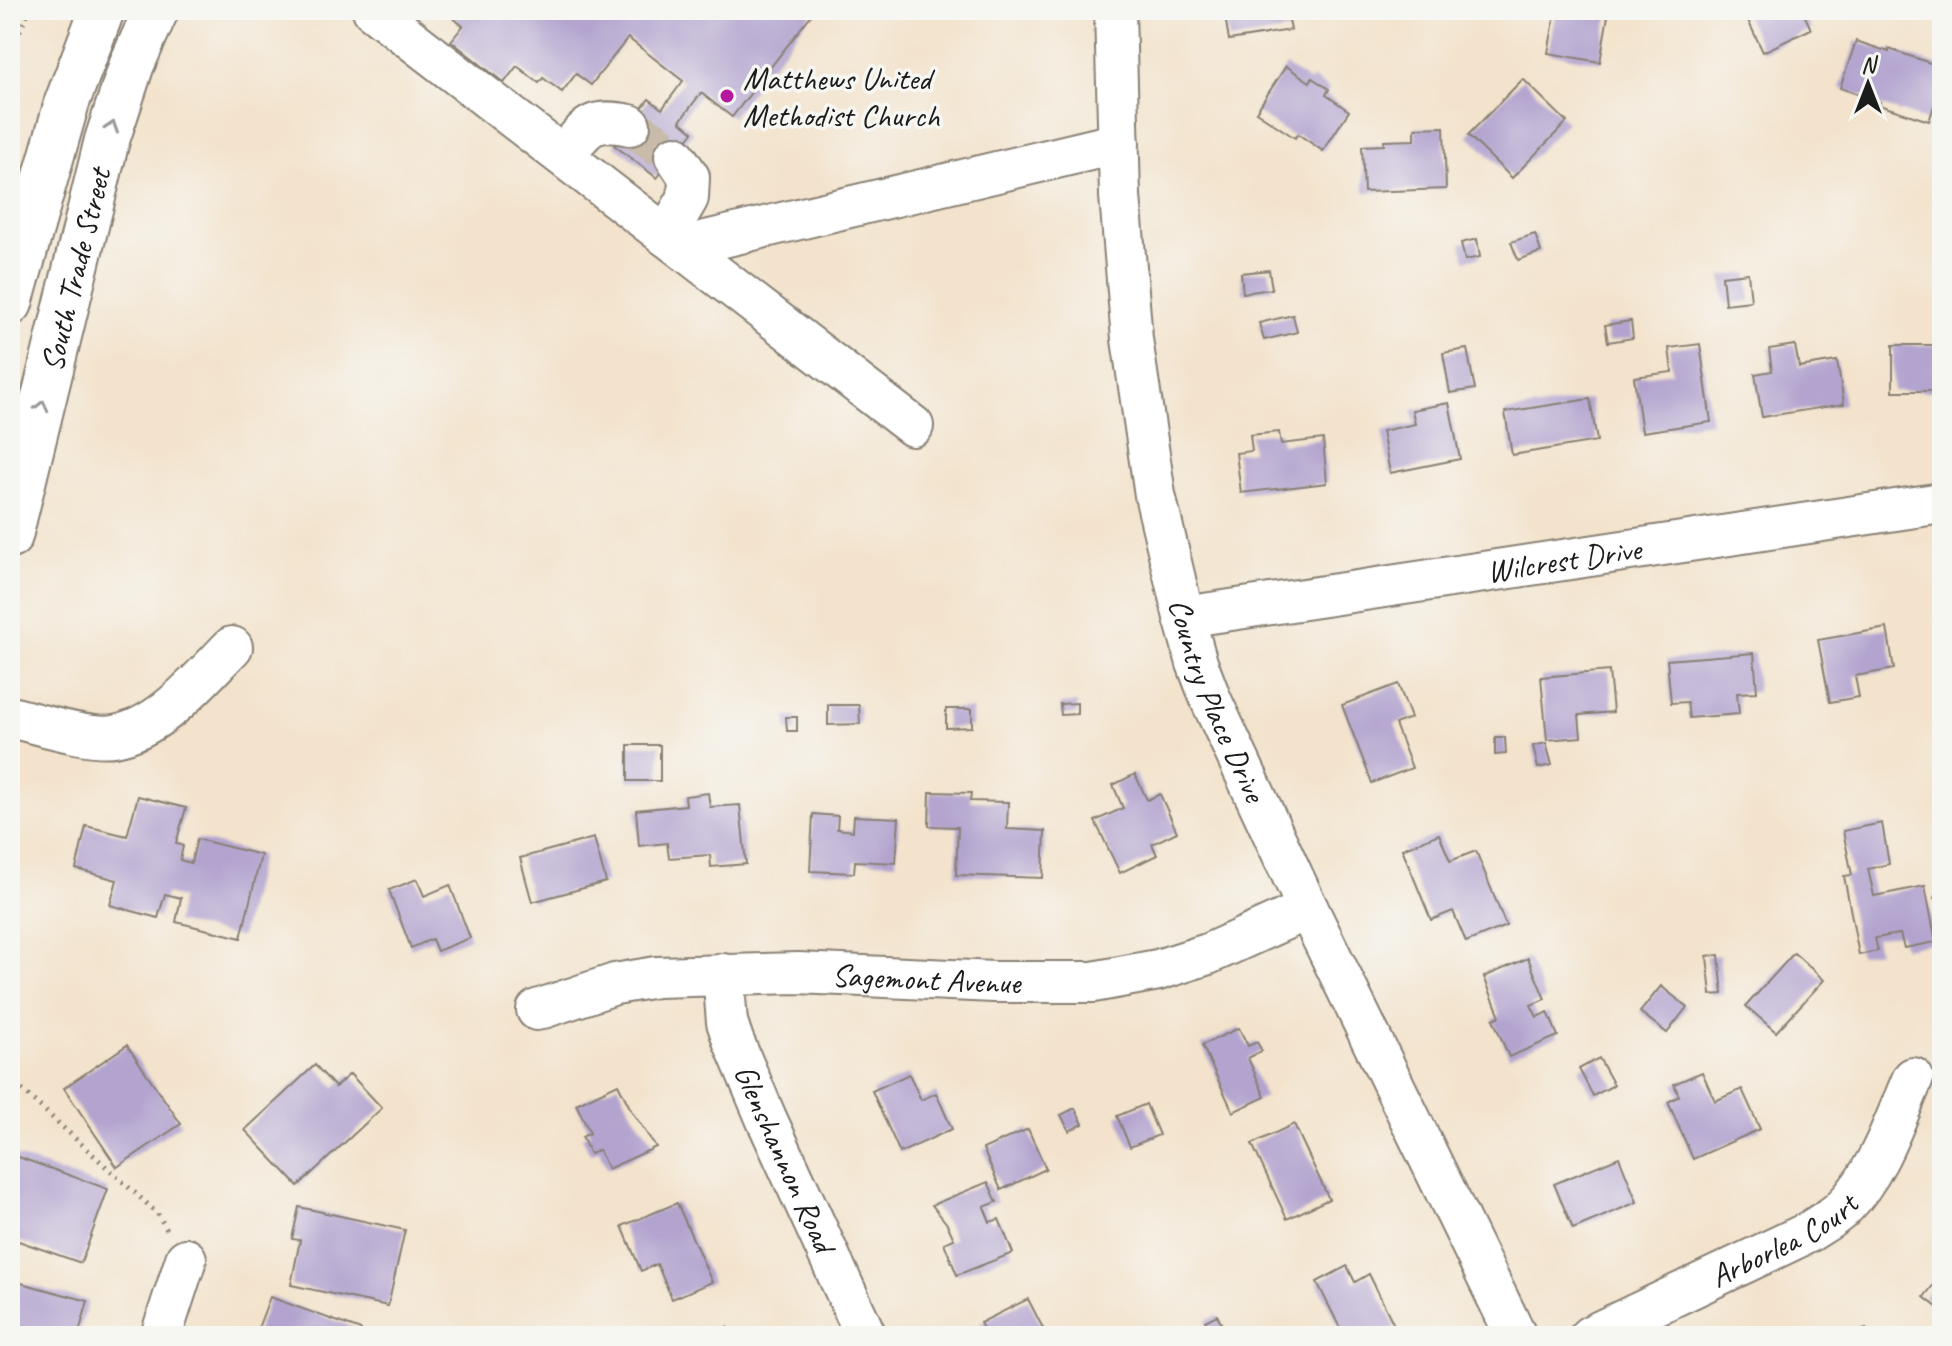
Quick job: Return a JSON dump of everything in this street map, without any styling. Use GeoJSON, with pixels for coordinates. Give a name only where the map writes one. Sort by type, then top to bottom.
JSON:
{"type":"FeatureCollection","features":[{"type":"Feature","properties":{"kind":"main road","name":"South Trade Street"},"geometry":{"type":"LineString","coordinates":[[10,303],[67,102],[102,10]]}},
{"type":"Feature","properties":{"kind":"main road","name":"South Trade Street"},"geometry":{"type":"LineString","coordinates":[[10,536],[107,140],[132,64],[156,10]]}},
{"type":"Feature","properties":{"kind":"street"},"geometry":{"type":"LineString","coordinates":[[373,10],[913,426]]}},
{"type":"Feature","properties":{"kind":"street","name":"Country Place Drive"},"geometry":{"type":"LineString","coordinates":[[1115,10],[1120,196],[1132,339],[1155,495],[1197,663],[1211,700],[1308,909],[1516,1336]]}},
{"type":"Feature","properties":{"kind":"street"},"geometry":{"type":"LineString","coordinates":[[563,155],[592,124],[607,120],[630,125]]}},
{"type":"Feature","properties":{"kind":"street"},"geometry":{"type":"LineString","coordinates":[[673,241],[1119,143]]}},
{"type":"Feature","properties":{"kind":"street"},"geometry":{"type":"LineString","coordinates":[[673,241],[688,198],[689,177],[675,156]]}},
{"type":"Feature","properties":{"kind":"street","name":"Wilcrest Drive"},"geometry":{"type":"LineString","coordinates":[[1184,617],[1942,503]]}},
{"type":"Feature","properties":{"kind":"street"},"geometry":{"type":"LineString","coordinates":[[10,717],[79,734],[112,737],[139,728],[176,704],[232,647]]}},
{"type":"Feature","properties":{"kind":"street","name":"Sagemont Avenue"},"geometry":{"type":"LineString","coordinates":[[537,1010],[615,984],[656,977],[798,973],[994,982],[1093,982],[1158,970],[1208,954],[1308,909]]}},
{"type":"Feature","properties":{"kind":"street","name":"Glenshannon Road"},"geometry":{"type":"LineString","coordinates":[[723,974],[727,1022],[733,1040],[866,1336]]}},
{"type":"Feature","properties":{"kind":"street","name":"Arborlea Court"},"geometry":{"type":"LineString","coordinates":[[1590,1336],[1807,1233],[1840,1211],[1858,1191],[1878,1159],[1913,1078]]}},
{"type":"Feature","properties":{"kind":"street"},"geometry":{"type":"LineString","coordinates":[[161,1336],[186,1259]]}},
{"type":"Feature","properties":{"kind":"path"},"geometry":{"type":"LineString","coordinates":[[10,53],[29,10]]}},
{"type":"Feature","properties":{"kind":"path"},"geometry":{"type":"LineString","coordinates":[[10,1079],[157,1213],[186,1259]]}},
{"type":"Feature","properties":{"kind":"building","name":"Matthews United Methodist Church"},"geometry":{"type":"Polygon","coordinates":[[[443,10],[815,10],[732,117],[701,93],[680,121],[693,132],[657,178],[614,145],[649,99],[662,109],[683,81],[628,38],[591,85],[576,74],[562,92],[543,78],[539,83],[517,66],[504,83],[451,41],[463,26],[443,10]]]}},
{"type":"Feature","properties":{"kind":"building"},"geometry":{"type":"Polygon","coordinates":[[[1224,10],[1287,10],[1291,30],[1229,40],[1224,10]]]}},
{"type":"Feature","properties":{"kind":"building"},"geometry":{"type":"Polygon","coordinates":[[[1556,10],[1609,10],[1600,62],[1548,53],[1556,10]]]}},
{"type":"Feature","properties":{"kind":"building"},"geometry":{"type":"Polygon","coordinates":[[[1743,10],[1802,10],[1811,29],[1763,52],[1743,10]]]}},
{"type":"Feature","properties":{"kind":"building"},"geometry":{"type":"Polygon","coordinates":[[[1856,41],[1942,67],[1942,82],[1929,121],[1840,88],[1856,41]]]}},
{"type":"Feature","properties":{"kind":"building"},"geometry":{"type":"Polygon","coordinates":[[[1286,66],[1310,82],[1312,78],[1329,89],[1326,95],[1349,111],[1323,151],[1298,134],[1295,138],[1256,112],[1286,66]]]}},
{"type":"Feature","properties":{"kind":"building"},"geometry":{"type":"Polygon","coordinates":[[[1523,79],[1567,122],[1512,178],[1468,135],[1523,79]]]}},
{"type":"Feature","properties":{"kind":"building"},"geometry":{"type":"Polygon","coordinates":[[[1444,127],[1446,189],[1364,192],[1362,146],[1384,145],[1384,141],[1415,140],[1415,128],[1444,127]]]}},
{"type":"Feature","properties":{"kind":"building"},"geometry":{"type":"Polygon","coordinates":[[[1535,234],[1541,252],[1518,260],[1511,242],[1535,234]]]}},
{"type":"Feature","properties":{"kind":"building"},"geometry":{"type":"Polygon","coordinates":[[[1477,239],[1480,257],[1465,260],[1461,243],[1477,239]]]}},
{"type":"Feature","properties":{"kind":"building"},"geometry":{"type":"Polygon","coordinates":[[[1269,270],[1272,289],[1243,293],[1241,273],[1269,270]]]}},
{"type":"Feature","properties":{"kind":"building"},"geometry":{"type":"Polygon","coordinates":[[[1748,273],[1751,301],[1725,304],[1722,276],[1748,273]]]}},
{"type":"Feature","properties":{"kind":"building"},"geometry":{"type":"Polygon","coordinates":[[[1293,315],[1297,332],[1264,340],[1259,323],[1293,315]]]}},
{"type":"Feature","properties":{"kind":"building"},"geometry":{"type":"Polygon","coordinates":[[[1631,321],[1633,338],[1608,342],[1605,325],[1631,321]]]}},
{"type":"Feature","properties":{"kind":"building"},"geometry":{"type":"Polygon","coordinates":[[[1700,344],[1711,422],[1642,432],[1634,377],[1672,372],[1669,348],[1700,344]]]}},
{"type":"Feature","properties":{"kind":"building"},"geometry":{"type":"Polygon","coordinates":[[[1795,345],[1799,367],[1837,361],[1844,404],[1762,417],[1755,374],[1772,371],[1769,349],[1795,345]]]}},
{"type":"Feature","properties":{"kind":"building"},"geometry":{"type":"Polygon","coordinates":[[[1893,345],[1942,345],[1942,391],[1893,391],[1893,345]]]}},
{"type":"Feature","properties":{"kind":"building"},"geometry":{"type":"Polygon","coordinates":[[[1467,349],[1475,389],[1450,393],[1443,353],[1467,349]]]}},
{"type":"Feature","properties":{"kind":"building"},"geometry":{"type":"Polygon","coordinates":[[[1590,399],[1597,441],[1512,455],[1505,412],[1590,399]]]}},
{"type":"Feature","properties":{"kind":"building"},"geometry":{"type":"Polygon","coordinates":[[[1449,403],[1460,459],[1390,473],[1382,431],[1415,424],[1412,410],[1449,403]]]}},
{"type":"Feature","properties":{"kind":"building"},"geometry":{"type":"Polygon","coordinates":[[[1279,432],[1281,444],[1323,439],[1327,483],[1241,493],[1236,453],[1252,451],[1250,435],[1279,432]]]}},
{"type":"Feature","properties":{"kind":"building"},"geometry":{"type":"Polygon","coordinates":[[[1887,628],[1894,669],[1855,676],[1859,697],[1830,702],[1818,640],[1887,628]]]}},
{"type":"Feature","properties":{"kind":"building"},"geometry":{"type":"Polygon","coordinates":[[[1754,653],[1757,692],[1737,693],[1739,714],[1689,718],[1687,702],[1671,703],[1667,660],[1754,653]]]}},
{"type":"Feature","properties":{"kind":"building"},"geometry":{"type":"Polygon","coordinates":[[[1609,671],[1613,712],[1579,715],[1581,737],[1547,740],[1541,677],[1609,671]]]}},
{"type":"Feature","properties":{"kind":"building"},"geometry":{"type":"Polygon","coordinates":[[[1398,684],[1411,718],[1395,724],[1412,768],[1372,783],[1342,705],[1398,684]]]}},
{"type":"Feature","properties":{"kind":"building"},"geometry":{"type":"Polygon","coordinates":[[[1077,703],[1077,714],[1061,715],[1060,704],[1077,703]]]}},
{"type":"Feature","properties":{"kind":"building"},"geometry":{"type":"Polygon","coordinates":[[[828,705],[859,705],[860,724],[828,725],[828,705]]]}},
{"type":"Feature","properties":{"kind":"building"},"geometry":{"type":"Polygon","coordinates":[[[946,709],[972,709],[972,727],[946,728],[946,709]]]}},
{"type":"Feature","properties":{"kind":"building"},"geometry":{"type":"Polygon","coordinates":[[[786,717],[797,717],[797,731],[787,731],[786,717]]]}},
{"type":"Feature","properties":{"kind":"building"},"geometry":{"type":"Polygon","coordinates":[[[1495,737],[1505,737],[1506,754],[1495,755],[1495,737]]]}},
{"type":"Feature","properties":{"kind":"building"},"geometry":{"type":"Polygon","coordinates":[[[1546,743],[1552,765],[1538,768],[1533,746],[1546,743]]]}},
{"type":"Feature","properties":{"kind":"building"},"geometry":{"type":"Polygon","coordinates":[[[628,745],[660,745],[660,781],[628,781],[628,745]]]}},
{"type":"Feature","properties":{"kind":"building"},"geometry":{"type":"Polygon","coordinates":[[[1135,774],[1147,800],[1160,794],[1177,832],[1152,844],[1157,855],[1120,873],[1095,821],[1123,808],[1113,785],[1135,774]]]}},
{"type":"Feature","properties":{"kind":"building"},"geometry":{"type":"Polygon","coordinates":[[[930,792],[971,793],[970,801],[1008,802],[1007,829],[1045,831],[1043,878],[956,875],[958,827],[929,826],[930,792]]]}},
{"type":"Feature","properties":{"kind":"building"},"geometry":{"type":"Polygon","coordinates":[[[708,793],[710,807],[740,805],[746,864],[711,867],[710,855],[669,858],[667,843],[639,846],[636,810],[686,805],[685,796],[708,793]]]}},
{"type":"Feature","properties":{"kind":"building"},"geometry":{"type":"Polygon","coordinates":[[[138,796],[186,808],[176,843],[183,846],[180,860],[191,863],[197,839],[261,855],[241,938],[176,922],[181,898],[165,894],[158,918],[110,905],[117,880],[76,869],[86,826],[127,836],[138,796]]]}},
{"type":"Feature","properties":{"kind":"building"},"geometry":{"type":"Polygon","coordinates":[[[813,814],[838,816],[837,829],[853,831],[854,816],[899,818],[896,863],[855,861],[854,873],[810,871],[813,814]]]}},
{"type":"Feature","properties":{"kind":"building"},"geometry":{"type":"Polygon","coordinates":[[[1882,823],[1889,864],[1868,869],[1874,896],[1925,886],[1936,942],[1904,948],[1900,934],[1875,938],[1878,951],[1859,955],[1844,876],[1852,875],[1843,831],[1882,823]]]}},
{"type":"Feature","properties":{"kind":"building"},"geometry":{"type":"Polygon","coordinates":[[[1439,834],[1450,861],[1476,851],[1506,926],[1466,942],[1453,911],[1431,920],[1402,849],[1439,834]]]}},
{"type":"Feature","properties":{"kind":"building"},"geometry":{"type":"Polygon","coordinates":[[[594,838],[606,882],[532,902],[520,858],[594,838]]]}},
{"type":"Feature","properties":{"kind":"building"},"geometry":{"type":"Polygon","coordinates":[[[417,879],[424,896],[450,885],[470,938],[437,951],[432,939],[411,948],[389,890],[417,879]]]}},
{"type":"Feature","properties":{"kind":"building"},"geometry":{"type":"Polygon","coordinates":[[[1942,881],[1942,900],[1935,898],[1942,881]]]}},
{"type":"Feature","properties":{"kind":"building"},"geometry":{"type":"Polygon","coordinates":[[[1794,953],[1824,980],[1776,1032],[1746,1006],[1794,953]]]}},
{"type":"Feature","properties":{"kind":"building"},"geometry":{"type":"Polygon","coordinates":[[[1719,955],[1723,994],[1711,995],[1707,956],[1719,955]]]}},
{"type":"Feature","properties":{"kind":"building"},"geometry":{"type":"Polygon","coordinates":[[[1528,958],[1545,999],[1531,1005],[1537,1017],[1548,1012],[1558,1036],[1509,1057],[1493,1019],[1500,1016],[1484,977],[1528,958]]]}},
{"type":"Feature","properties":{"kind":"building"},"geometry":{"type":"Polygon","coordinates":[[[1661,986],[1687,1007],[1667,1033],[1640,1012],[1661,986]]]}},
{"type":"Feature","properties":{"kind":"building"},"geometry":{"type":"Polygon","coordinates":[[[1239,1028],[1248,1046],[1257,1042],[1262,1051],[1248,1058],[1265,1097],[1233,1112],[1202,1045],[1239,1028]]]}},
{"type":"Feature","properties":{"kind":"building"},"geometry":{"type":"Polygon","coordinates":[[[127,1045],[181,1124],[117,1167],[64,1088],[127,1045]]]}},
{"type":"Feature","properties":{"kind":"building"},"geometry":{"type":"Polygon","coordinates":[[[1599,1058],[1614,1085],[1593,1096],[1579,1069],[1599,1058]]]}},
{"type":"Feature","properties":{"kind":"building"},"geometry":{"type":"Polygon","coordinates":[[[315,1065],[335,1087],[350,1074],[382,1108],[298,1186],[245,1130],[315,1065]]]}},
{"type":"Feature","properties":{"kind":"building"},"geometry":{"type":"Polygon","coordinates":[[[1702,1072],[1715,1101],[1742,1089],[1760,1129],[1693,1159],[1668,1102],[1679,1096],[1674,1084],[1702,1072]]]}},
{"type":"Feature","properties":{"kind":"building"},"geometry":{"type":"Polygon","coordinates":[[[909,1074],[921,1100],[936,1093],[952,1129],[900,1153],[872,1091],[909,1074]]]}},
{"type":"Feature","properties":{"kind":"building"},"geometry":{"type":"Polygon","coordinates":[[[618,1084],[632,1112],[656,1147],[608,1169],[599,1150],[590,1154],[582,1137],[590,1133],[576,1104],[618,1084]]]}},
{"type":"Feature","properties":{"kind":"building"},"geometry":{"type":"Polygon","coordinates":[[[1146,1104],[1159,1135],[1130,1147],[1117,1116],[1146,1104]]]}},
{"type":"Feature","properties":{"kind":"building"},"geometry":{"type":"Polygon","coordinates":[[[1075,1108],[1083,1124],[1069,1131],[1061,1115],[1075,1108]]]}},
{"type":"Feature","properties":{"kind":"building"},"geometry":{"type":"Polygon","coordinates":[[[1294,1124],[1329,1199],[1287,1219],[1252,1144],[1294,1124]]]}},
{"type":"Feature","properties":{"kind":"building"},"geometry":{"type":"Polygon","coordinates":[[[1028,1129],[1046,1169],[1001,1190],[983,1149],[1028,1129]]]}},
{"type":"Feature","properties":{"kind":"building"},"geometry":{"type":"Polygon","coordinates":[[[10,1154],[108,1189],[81,1263],[10,1238],[10,1154]]]}},
{"type":"Feature","properties":{"kind":"building"},"geometry":{"type":"Polygon","coordinates":[[[1619,1157],[1637,1202],[1573,1229],[1554,1184],[1619,1157]]]}},
{"type":"Feature","properties":{"kind":"building"},"geometry":{"type":"Polygon","coordinates":[[[988,1182],[997,1202],[984,1207],[990,1222],[999,1219],[1013,1253],[957,1275],[944,1243],[954,1239],[932,1205],[988,1182]]]}},
{"type":"Feature","properties":{"kind":"building"},"geometry":{"type":"Polygon","coordinates":[[[677,1203],[712,1282],[672,1299],[657,1264],[641,1271],[622,1226],[677,1203]]]}},
{"type":"Feature","properties":{"kind":"building"},"geometry":{"type":"Polygon","coordinates":[[[299,1207],[405,1230],[388,1306],[291,1285],[300,1240],[292,1239],[299,1207]]]}},
{"type":"Feature","properties":{"kind":"building"},"geometry":{"type":"Polygon","coordinates":[[[1347,1266],[1355,1282],[1369,1274],[1395,1327],[1376,1336],[1344,1336],[1317,1282],[1347,1266]]]}},
{"type":"Feature","properties":{"kind":"building"},"geometry":{"type":"Polygon","coordinates":[[[1942,1274],[1942,1311],[1924,1297],[1942,1274]]]}},
{"type":"Feature","properties":{"kind":"building"},"geometry":{"type":"Polygon","coordinates":[[[10,1280],[88,1301],[78,1336],[10,1336],[10,1280]]]}},
{"type":"Feature","properties":{"kind":"building"},"geometry":{"type":"Polygon","coordinates":[[[270,1297],[361,1330],[359,1336],[255,1336],[270,1297]]]}},
{"type":"Feature","properties":{"kind":"building"},"geometry":{"type":"Polygon","coordinates":[[[1028,1299],[1047,1336],[987,1336],[980,1323],[1028,1299]]]}},
{"type":"Feature","properties":{"kind":"building"},"geometry":{"type":"Polygon","coordinates":[[[1217,1315],[1225,1331],[1213,1336],[1205,1321],[1217,1315]]]}},
{"type":"Feature","properties":{"kind":"building"},"geometry":{"type":"Polygon","coordinates":[[[727,1327],[731,1336],[712,1334],[727,1327]]]}},
{"type":"Feature","properties":{"kind":"building"},"geometry":{"type":"Polygon","coordinates":[[[1866,1329],[1869,1336],[1847,1336],[1866,1329]]]}},
{"type":"Feature","properties":{"kind":"tunnel"},"geometry":{"type":"LineString","coordinates":[[630,125],[675,156]]}},
{"type":"Feature","properties":{"kind":"place","name":"Matthews United Methodist Church"},"geometry":{"type":"Point","coordinates":[727,96]}}]}
